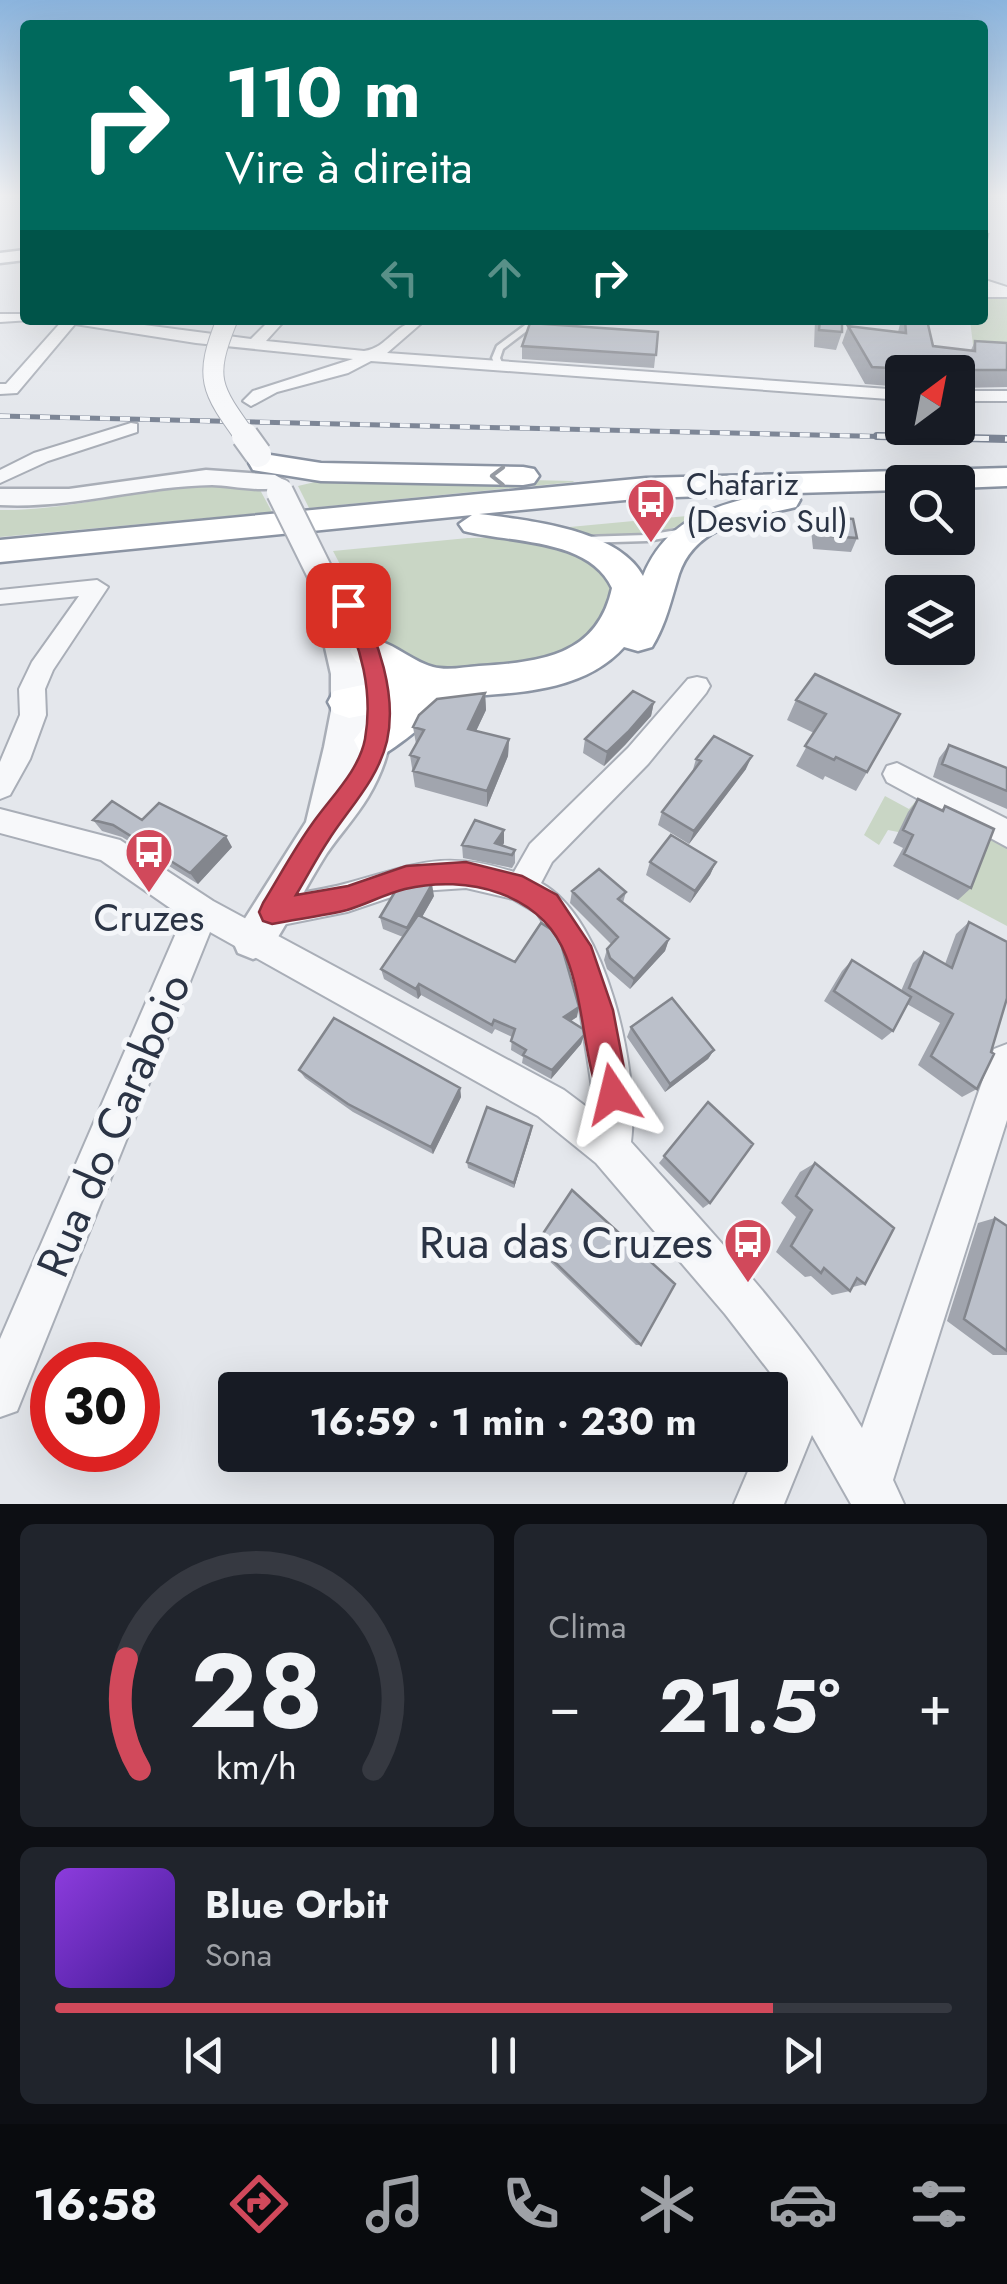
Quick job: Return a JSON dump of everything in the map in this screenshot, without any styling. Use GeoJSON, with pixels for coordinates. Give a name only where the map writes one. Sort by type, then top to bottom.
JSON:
{"type":"FeatureCollection","features":[{"type":"Feature","properties":{"kind":"highway"},"geometry":{"type":"LineString","coordinates":[[258,473],[617,478],[700,485]]}},
{"type":"Feature","properties":{"kind":"highway"},"geometry":{"type":"LineString","coordinates":[[0,551],[700,485],[1007,478]]}},
{"type":"Feature","properties":{"kind":"highway"},"geometry":{"type":"LineString","coordinates":[[0,571],[707,502],[885,496]]}},
{"type":"Feature","properties":{"kind":"highway"},"geometry":{"type":"LineString","coordinates":[[975,496],[1007,496]]}},
{"type":"Feature","properties":{"kind":"highway"},"geometry":{"type":"LineString","coordinates":[[370,651],[430,694],[534,694],[591,676],[634,646],[653,613],[665,564],[689,531],[735,510],[785,499]]}},
{"type":"Feature","properties":{"kind":"highway"},"geometry":{"type":"LineString","coordinates":[[368,714],[392,723],[430,694],[525,679],[580,660],[612,638],[629,605],[629,584],[610,560],[571,540],[476,524]]}},
{"type":"Feature","properties":{"kind":"street"},"geometry":{"type":"LineString","coordinates":[[0,389],[11,389],[69,325]]}},
{"type":"Feature","properties":{"kind":"street"},"geometry":{"type":"LineString","coordinates":[[114,325],[500,367],[885,393]]}},
{"type":"Feature","properties":{"kind":"street"},"geometry":{"type":"LineString","coordinates":[[225,325],[210,356],[212,389],[324,581],[348,605],[370,651],[368,714],[345,741],[318,834],[263,926]]}},
{"type":"Feature","properties":{"kind":"street"},"geometry":{"type":"LineString","coordinates":[[256,343],[273,325]]}},
{"type":"Feature","properties":{"kind":"street"},"geometry":{"type":"LineString","coordinates":[[251,400],[262,391],[341,371],[373,354],[411,325]]}},
{"type":"Feature","properties":{"kind":"street"},"geometry":{"type":"LineString","coordinates":[[975,396],[1007,396]]}},
{"type":"Feature","properties":{"kind":"street"},"geometry":{"type":"LineString","coordinates":[[0,477],[40,457],[131,428]]}},
{"type":"Feature","properties":{"kind":"street"},"geometry":{"type":"LineString","coordinates":[[0,497],[56,498],[258,473]]}},
{"type":"Feature","properties":{"kind":"street"},"geometry":{"type":"LineString","coordinates":[[324,581],[347,672],[368,714]]}},
{"type":"Feature","properties":{"kind":"street"},"geometry":{"type":"LineString","coordinates":[[0,596],[97,587],[41,668],[32,689],[33,714],[16,759],[0,787]]}},
{"type":"Feature","properties":{"kind":"street"},"geometry":{"type":"LineString","coordinates":[[522,888],[541,853],[638,756],[697,686]]}},
{"type":"Feature","properties":{"kind":"street"},"geometry":{"type":"LineString","coordinates":[[897,774],[1007,834]]}},
{"type":"Feature","properties":{"kind":"street"},"geometry":{"type":"LineString","coordinates":[[0,821],[109,849],[202,911],[263,926],[551,1103],[610,1149],[741,1298],[808,1384],[873,1494]]}},
{"type":"Feature","properties":{"kind":"street"},"geometry":{"type":"LineString","coordinates":[[263,926],[406,878],[433,874],[466,874],[522,888],[548,903],[564,925],[588,976],[616,1110],[610,1149]]}},
{"type":"Feature","properties":{"kind":"street","name":"Rua do Caraboio"},"geometry":{"type":"LineString","coordinates":[[0,1394],[202,911]]}},
{"type":"Feature","properties":{"kind":"street"},"geometry":{"type":"LineString","coordinates":[[873,1494],[1007,1062]]}},
{"type":"Feature","properties":{"kind":"street"},"geometry":{"type":"LineString","coordinates":[[759,1504],[808,1384]]}},
{"type":"Feature","properties":{"kind":"lane"},"geometry":{"type":"LineString","coordinates":[[500,367],[496,358],[500,348],[530,325]]}},
{"type":"Feature","properties":{"kind":"lane"},"geometry":{"type":"LineString","coordinates":[[571,540],[647,538],[689,531]]}},
{"type":"Feature","properties":{"kind":"green space"},"geometry":{"type":"Polygon","coordinates":[[[988,296],[1007,298],[1007,349],[973,345],[971,325],[988,325],[988,296]]]}},
{"type":"Feature","properties":{"kind":"green space"},"geometry":{"type":"Polygon","coordinates":[[[340,476],[574,482],[309,508],[298,486],[340,476]]]}},
{"type":"Feature","properties":{"kind":"green space"},"geometry":{"type":"Polygon","coordinates":[[[214,483],[259,488],[272,512],[0,537],[0,510],[54,507],[214,483]]]}},
{"type":"Feature","properties":{"kind":"green space"},"geometry":{"type":"Polygon","coordinates":[[[708,514],[672,528],[635,535],[597,535],[559,528],[708,514]]]}},
{"type":"Feature","properties":{"kind":"green space"},"geometry":{"type":"Polygon","coordinates":[[[533,537],[590,558],[612,576],[614,618],[556,660],[444,673],[391,649],[376,633],[333,551],[468,538],[533,537]]]}},
{"type":"Feature","properties":{"kind":"green space"},"geometry":{"type":"Polygon","coordinates":[[[885,796],[909,809],[920,796],[1007,844],[1007,926],[958,900],[898,832],[888,830],[879,845],[864,835],[885,796]]]}},
{"type":"Feature","properties":{"kind":"building"},"geometry":{"type":"Polygon","coordinates":[[[529,325],[658,332],[656,355],[522,346],[529,325]]]}},
{"type":"Feature","properties":{"kind":"building"},"geometry":{"type":"Polygon","coordinates":[[[820,325],[842,325],[842,332],[819,330],[820,325]]]}},
{"type":"Feature","properties":{"kind":"building"},"geometry":{"type":"Polygon","coordinates":[[[905,325],[928,325],[933,346],[975,351],[975,341],[1007,343],[1007,370],[975,370],[975,355],[885,355],[885,368],[872,367],[848,326],[906,333],[905,325]]]}},
{"type":"Feature","properties":{"kind":"building"},"geometry":{"type":"Polygon","coordinates":[[[816,516],[853,519],[857,538],[819,535],[816,516]]]}},
{"type":"Feature","properties":{"kind":"building"},"geometry":{"type":"Polygon","coordinates":[[[815,674],[900,714],[867,772],[805,746],[826,714],[796,700],[815,674]]]}},
{"type":"Feature","properties":{"kind":"building"},"geometry":{"type":"Polygon","coordinates":[[[633,691],[654,702],[628,732],[607,752],[585,739],[633,691]]]}},
{"type":"Feature","properties":{"kind":"building"},"geometry":{"type":"Polygon","coordinates":[[[485,693],[468,729],[509,739],[487,791],[413,771],[419,758],[410,755],[424,730],[413,727],[419,715],[437,699],[485,693]]]}},
{"type":"Feature","properties":{"kind":"building"},"geometry":{"type":"Polygon","coordinates":[[[714,736],[752,756],[694,831],[662,812],[701,761],[696,759],[714,736]]]}},
{"type":"Feature","properties":{"kind":"building"},"geometry":{"type":"Polygon","coordinates":[[[949,745],[1007,768],[1007,791],[942,764],[949,745]]]}},
{"type":"Feature","properties":{"kind":"building"},"geometry":{"type":"Polygon","coordinates":[[[918,799],[943,811],[945,806],[994,829],[971,888],[904,854],[913,835],[903,830],[918,799]]]}},
{"type":"Feature","properties":{"kind":"building"},"geometry":{"type":"Polygon","coordinates":[[[112,801],[142,820],[159,803],[226,836],[190,873],[113,825],[93,820],[112,801]]]}},
{"type":"Feature","properties":{"kind":"building"},"geometry":{"type":"Polygon","coordinates":[[[475,820],[504,830],[495,843],[515,850],[512,855],[462,845],[475,820]]]}},
{"type":"Feature","properties":{"kind":"building"},"geometry":{"type":"Polygon","coordinates":[[[671,835],[716,862],[695,891],[650,862],[671,835]]]}},
{"type":"Feature","properties":{"kind":"building"},"geometry":{"type":"Polygon","coordinates":[[[599,869],[626,892],[618,899],[669,939],[634,979],[610,958],[607,949],[618,937],[572,891],[599,869]]]}},
{"type":"Feature","properties":{"kind":"building"},"geometry":{"type":"Polygon","coordinates":[[[432,884],[407,928],[380,917],[399,885],[432,884]]]}},
{"type":"Feature","properties":{"kind":"building"},"geometry":{"type":"Polygon","coordinates":[[[418,915],[515,962],[541,923],[552,930],[561,944],[579,1007],[564,1017],[583,1029],[584,1035],[552,1070],[523,1055],[526,1050],[511,1041],[515,1029],[494,1020],[492,1025],[419,984],[416,989],[381,969],[418,915]]]}},
{"type":"Feature","properties":{"kind":"building"},"geometry":{"type":"Polygon","coordinates":[[[969,922],[1007,942],[1007,998],[991,1052],[994,1054],[977,1089],[931,1056],[953,1014],[909,988],[924,952],[952,968],[969,922]]]}},
{"type":"Feature","properties":{"kind":"building"},"geometry":{"type":"Polygon","coordinates":[[[852,960],[911,997],[893,1031],[834,991],[852,960]]]}},
{"type":"Feature","properties":{"kind":"building"},"geometry":{"type":"Polygon","coordinates":[[[672,998],[714,1050],[670,1084],[631,1027],[672,998]]]}},
{"type":"Feature","properties":{"kind":"building"},"geometry":{"type":"Polygon","coordinates":[[[334,1018],[460,1088],[431,1147],[348,1104],[299,1070],[334,1018]]]}},
{"type":"Feature","properties":{"kind":"building"},"geometry":{"type":"Polygon","coordinates":[[[708,1102],[753,1144],[710,1203],[664,1156],[708,1102]]]}},
{"type":"Feature","properties":{"kind":"building"},"geometry":{"type":"Polygon","coordinates":[[[487,1107],[532,1126],[514,1183],[467,1162],[487,1107]]]}},
{"type":"Feature","properties":{"kind":"building"},"geometry":{"type":"Polygon","coordinates":[[[815,1163],[894,1228],[865,1284],[857,1278],[850,1291],[824,1268],[821,1273],[791,1246],[812,1210],[796,1196],[815,1163]]]}},
{"type":"Feature","properties":{"kind":"building"},"geometry":{"type":"Polygon","coordinates":[[[572,1190],[675,1284],[641,1345],[536,1244],[572,1190]]]}},
{"type":"Feature","properties":{"kind":"building"},"geometry":{"type":"Polygon","coordinates":[[[995,1218],[1007,1226],[1007,1351],[964,1319],[995,1218]]]}},
{"type":"Feature","properties":{"kind":"railway"},"geometry":{"type":"LineString","coordinates":[[0,416],[987,439]]}},
{"type":"Feature","properties":{"kind":"railway"},"geometry":{"type":"LineString","coordinates":[[877,436],[1007,439]]}},
{"type":"Feature","properties":{"kind":"place","name":"Chafariz (Desvio Sul)"},"geometry":{"type":"Point","coordinates":[651,544]}},
{"type":"Feature","properties":{"kind":"place","name":"Cruzes"},"geometry":{"type":"Point","coordinates":[149,894]}},
{"type":"Feature","properties":{"kind":"place","name":"Rua das Cruzes"},"geometry":{"type":"Point","coordinates":[748,1284]}},
{"type":"Feature","properties":{"kind":"route"},"geometry":{"type":"LineString","coordinates":[[348,605],[360,625],[376,674],[376,740],[348,797],[318,834],[272,912],[348,898],[406,878],[433,874],[466,874],[522,888],[548,903],[577,946],[598,1010],[613,1094]]}}]}
